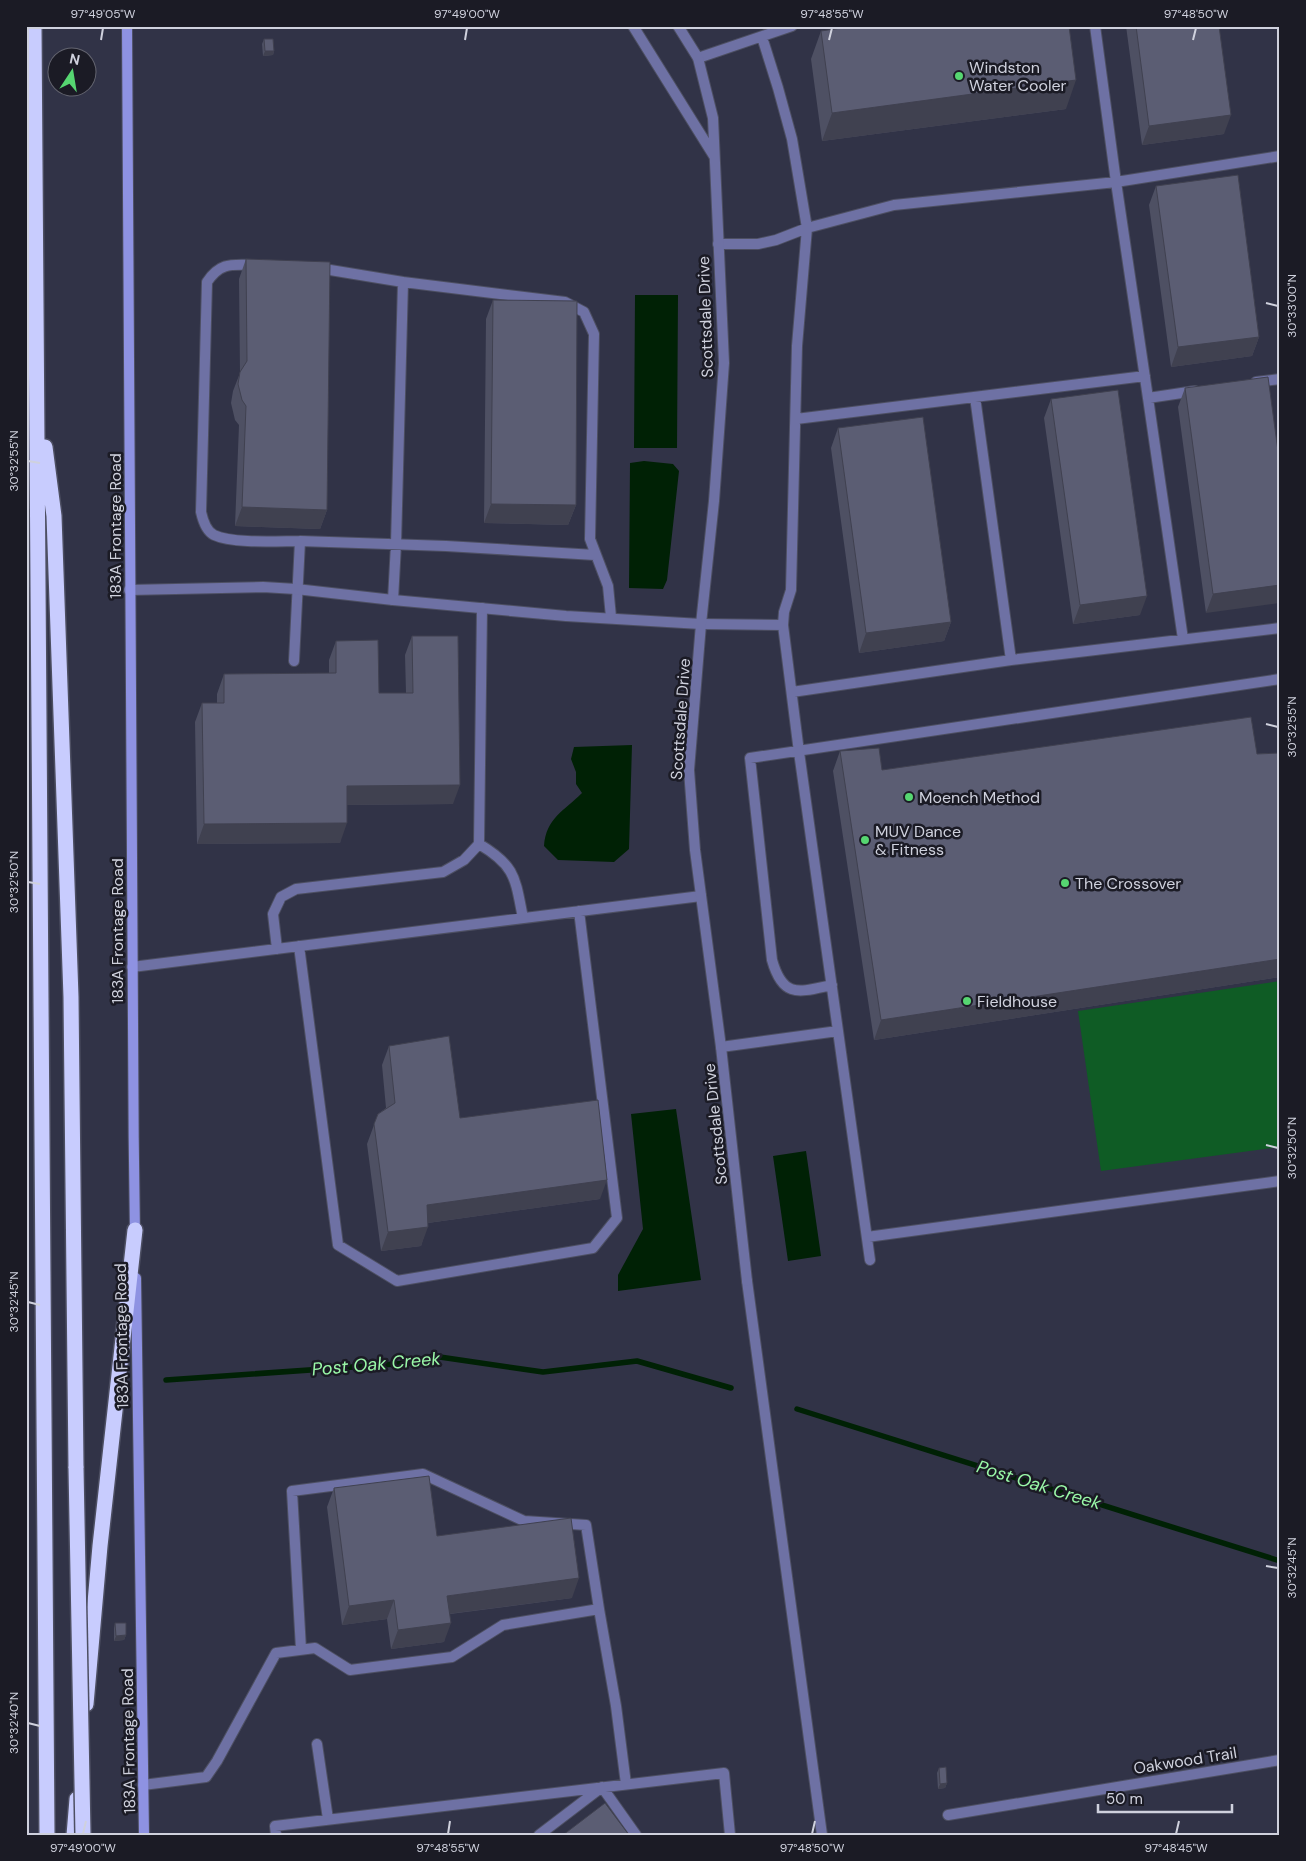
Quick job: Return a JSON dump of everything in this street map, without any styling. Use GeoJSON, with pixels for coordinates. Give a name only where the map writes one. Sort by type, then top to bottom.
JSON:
{"type":"FeatureCollection","features":[{"type":"Feature","properties":{"kind":"highway"},"geometry":{"type":"LineString","coordinates":[[34,26],[47,1835]]}},
{"type":"Feature","properties":{"kind":"highway"},"geometry":{"type":"LineString","coordinates":[[36,384],[54,525],[71,997],[76,1468],[83,1835]]}},
{"type":"Feature","properties":{"kind":"highway"},"geometry":{"type":"LineString","coordinates":[[74,1835],[100,1546],[135,1230]]}},
{"type":"Feature","properties":{"kind":"main road","name":"183A Frontage Road"},"geometry":{"type":"LineString","coordinates":[[127,26],[132,967],[144,1835]]}},
{"type":"Feature","properties":{"kind":"street","name":"Scottsdale Drive"},"geometry":{"type":"LineString","coordinates":[[633,26],[714,157]]}},
{"type":"Feature","properties":{"kind":"street","name":"Scottsdale Drive"},"geometry":{"type":"LineString","coordinates":[[678,26],[698,58],[713,118],[724,363],[714,501],[701,624],[689,770],[695,850],[721,1047],[747,1281],[822,1835]]}},
{"type":"Feature","properties":{"kind":"street"},"geometry":{"type":"LineString","coordinates":[[698,58],[792,26]]}},
{"type":"Feature","properties":{"kind":"street"},"geometry":{"type":"LineString","coordinates":[[1095,26],[1183,640]]}},
{"type":"Feature","properties":{"kind":"street"},"geometry":{"type":"LineString","coordinates":[[762,36],[792,139],[807,228],[797,346],[791,590],[784,612],[783,625],[870,1260]]}},
{"type":"Feature","properties":{"kind":"street"},"geometry":{"type":"LineString","coordinates":[[718,244],[758,244],[776,240],[807,228],[894,205],[1116,182],[1280,156]]}},
{"type":"Feature","properties":{"kind":"street"},"geometry":{"type":"LineString","coordinates":[[266,265],[228,265],[214,271],[207,282],[201,512],[204,525],[213,535],[232,539],[396,544],[595,555]]}},
{"type":"Feature","properties":{"kind":"street"},"geometry":{"type":"LineString","coordinates":[[304,265],[403,282],[565,302],[584,312],[594,334],[590,539],[608,586],[611,617]]}},
{"type":"Feature","properties":{"kind":"street"},"geometry":{"type":"LineString","coordinates":[[393,600],[403,282]]}},
{"type":"Feature","properties":{"kind":"street"},"geometry":{"type":"LineString","coordinates":[[796,419],[1145,376]]}},
{"type":"Feature","properties":{"kind":"street"},"geometry":{"type":"LineString","coordinates":[[1242,384],[1280,379]]}},
{"type":"Feature","properties":{"kind":"street"},"geometry":{"type":"LineString","coordinates":[[1148,398],[1205,390]]}},
{"type":"Feature","properties":{"kind":"street"},"geometry":{"type":"LineString","coordinates":[[975,397],[1011,660]]}},
{"type":"Feature","properties":{"kind":"street"},"geometry":{"type":"LineString","coordinates":[[294,661],[296,589],[300,541]]}},
{"type":"Feature","properties":{"kind":"street"},"geometry":{"type":"LineString","coordinates":[[129,590],[263,587],[566,616],[611,617],[701,624],[783,625]]}},
{"type":"Feature","properties":{"kind":"street"},"geometry":{"type":"LineString","coordinates":[[277,949],[273,914],[281,897],[296,889],[443,872],[464,860],[479,844],[482,608]]}},
{"type":"Feature","properties":{"kind":"street"},"geometry":{"type":"LineString","coordinates":[[792,692],[1011,660],[1280,628]]}},
{"type":"Feature","properties":{"kind":"street"},"geometry":{"type":"LineString","coordinates":[[832,985],[803,991],[787,988],[777,978],[772,960],[750,758],[1280,679]]}},
{"type":"Feature","properties":{"kind":"street"},"geometry":{"type":"LineString","coordinates":[[479,844],[497,855],[514,876],[523,918]]}},
{"type":"Feature","properties":{"kind":"street"},"geometry":{"type":"LineString","coordinates":[[132,967],[701,896]]}},
{"type":"Feature","properties":{"kind":"street"},"geometry":{"type":"LineString","coordinates":[[299,946],[338,1245],[397,1281],[593,1248],[617,1218],[579,911]]}},
{"type":"Feature","properties":{"kind":"street"},"geometry":{"type":"LineString","coordinates":[[721,1047],[838,1031]]}},
{"type":"Feature","properties":{"kind":"street"},"geometry":{"type":"LineString","coordinates":[[867,1236],[1280,1182]]}},
{"type":"Feature","properties":{"kind":"street"},"geometry":{"type":"LineString","coordinates":[[301,1649],[292,1491],[423,1474],[474,1496],[524,1521],[586,1525],[616,1706],[626,1784]]}},
{"type":"Feature","properties":{"kind":"street"},"geometry":{"type":"LineString","coordinates":[[144,1785],[206,1777],[217,1762],[276,1653],[315,1648],[350,1670],[452,1657],[502,1625],[599,1609]]}},
{"type":"Feature","properties":{"kind":"street"},"geometry":{"type":"LineString","coordinates":[[317,1744],[328,1819]]}},
{"type":"Feature","properties":{"kind":"street","name":"Oakwood Trail"},"geometry":{"type":"LineString","coordinates":[[948,1815],[1280,1760]]}},
{"type":"Feature","properties":{"kind":"street"},"geometry":{"type":"LineString","coordinates":[[276,1835],[275,1826],[724,1773],[730,1835]]}},
{"type":"Feature","properties":{"kind":"street"},"geometry":{"type":"LineString","coordinates":[[539,1835],[602,1786]]}},
{"type":"Feature","properties":{"kind":"street"},"geometry":{"type":"LineString","coordinates":[[602,1786],[636,1835]]}},
{"type":"Feature","properties":{"kind":"green space"},"geometry":{"type":"Polygon","coordinates":[[[1280,981],[1280,1147],[1101,1171],[1078,1011],[1280,981]]]}},
{"type":"Feature","properties":{"kind":"shaded area"},"geometry":{"type":"Polygon","coordinates":[[[635,295],[678,295],[677,448],[634,448],[635,295]]]}},
{"type":"Feature","properties":{"kind":"shaded area"},"geometry":{"type":"Polygon","coordinates":[[[644,461],[673,464],[679,471],[667,580],[663,589],[629,588],[630,463],[644,461]]]}},
{"type":"Feature","properties":{"kind":"shaded area"},"geometry":{"type":"Polygon","coordinates":[[[632,745],[629,849],[614,862],[558,860],[544,846],[545,836],[548,828],[557,816],[582,793],[576,784],[576,772],[571,759],[574,747],[632,745]]]}},
{"type":"Feature","properties":{"kind":"shaded area"},"geometry":{"type":"Polygon","coordinates":[[[676,1109],[701,1280],[618,1291],[618,1275],[643,1229],[631,1114],[676,1109]]]}},
{"type":"Feature","properties":{"kind":"shaded area"},"geometry":{"type":"Polygon","coordinates":[[[806,1151],[821,1256],[788,1261],[773,1156],[806,1151]]]}},
{"type":"Feature","properties":{"kind":"building"},"geometry":{"type":"Polygon","coordinates":[[[855,26],[1069,26],[1076,80],[832,113],[821,31],[855,26]]]}},
{"type":"Feature","properties":{"kind":"building"},"geometry":{"type":"Polygon","coordinates":[[[1136,26],[1219,26],[1231,115],[1149,126],[1136,26]]]}},
{"type":"Feature","properties":{"kind":"building"},"geometry":{"type":"Polygon","coordinates":[[[264,39],[273,39],[274,51],[265,51],[264,39]]]}},
{"type":"Feature","properties":{"kind":"building"},"geometry":{"type":"Polygon","coordinates":[[[1238,175],[1259,337],[1178,347],[1156,186],[1238,175]]]}},
{"type":"Feature","properties":{"kind":"building"},"geometry":{"type":"Polygon","coordinates":[[[246,259],[330,262],[327,510],[242,507],[246,406],[242,400],[238,384],[240,372],[247,361],[246,259]]]}},
{"type":"Feature","properties":{"kind":"building"},"geometry":{"type":"Polygon","coordinates":[[[493,300],[577,301],[576,505],[491,504],[493,300]]]}},
{"type":"Feature","properties":{"kind":"building"},"geometry":{"type":"Polygon","coordinates":[[[1268,377],[1280,466],[1280,585],[1213,594],[1185,388],[1268,377]]]}},
{"type":"Feature","properties":{"kind":"building"},"geometry":{"type":"Polygon","coordinates":[[[1118,390],[1147,596],[1080,605],[1051,399],[1118,390]]]}},
{"type":"Feature","properties":{"kind":"building"},"geometry":{"type":"Polygon","coordinates":[[[923,417],[951,622],[866,633],[838,428],[923,417]]]}},
{"type":"Feature","properties":{"kind":"building"},"geometry":{"type":"Polygon","coordinates":[[[412,636],[458,636],[460,785],[347,786],[347,823],[204,824],[202,703],[224,703],[224,674],[336,673],[336,641],[378,640],[379,693],[413,693],[412,636]]]}},
{"type":"Feature","properties":{"kind":"building","name":"The Crossover"},"geometry":{"type":"Polygon","coordinates":[[[1251,717],[1257,754],[1280,753],[1280,959],[881,1020],[840,751],[879,748],[882,770],[1251,717]]]}},
{"type":"Feature","properties":{"kind":"building"},"geometry":{"type":"Polygon","coordinates":[[[449,1036],[460,1118],[598,1100],[607,1180],[427,1205],[428,1227],[388,1232],[374,1124],[378,1114],[395,1103],[389,1046],[449,1036]]]}},
{"type":"Feature","properties":{"kind":"building"},"geometry":{"type":"Polygon","coordinates":[[[429,1476],[437,1536],[571,1518],[579,1578],[447,1596],[451,1623],[398,1630],[394,1600],[349,1606],[334,1488],[429,1476]]]}},
{"type":"Feature","properties":{"kind":"building"},"geometry":{"type":"Polygon","coordinates":[[[115,1623],[126,1623],[126,1635],[116,1636],[115,1623]]]}},
{"type":"Feature","properties":{"kind":"building"},"geometry":{"type":"Polygon","coordinates":[[[946,1767],[947,1783],[940,1784],[939,1768],[946,1767]]]}},
{"type":"Feature","properties":{"kind":"building"},"geometry":{"type":"Polygon","coordinates":[[[605,1803],[629,1835],[563,1835],[605,1803]]]}},
{"type":"Feature","properties":{"kind":"waterway","name":"Post Oak Creek"},"geometry":{"type":"LineString","coordinates":[[166,1380],[410,1363],[433,1356],[543,1372],[637,1361],[731,1388]]}},
{"type":"Feature","properties":{"kind":"waterway","name":"Post Oak Creek"},"geometry":{"type":"LineString","coordinates":[[797,1409],[1280,1561]]}},
{"type":"Feature","properties":{"kind":"place","name":"Windston Water Cooler"},"geometry":{"type":"Point","coordinates":[959,76]}},
{"type":"Feature","properties":{"kind":"place","name":"Moench Method"},"geometry":{"type":"Point","coordinates":[909,797]}},
{"type":"Feature","properties":{"kind":"place","name":"MUV Dance & Fitness"},"geometry":{"type":"Point","coordinates":[865,840]}},
{"type":"Feature","properties":{"kind":"place","name":"The Crossover"},"geometry":{"type":"Point","coordinates":[1065,883]}},
{"type":"Feature","properties":{"kind":"place","name":"Fieldhouse"},"geometry":{"type":"Point","coordinates":[967,1001]}}]}
